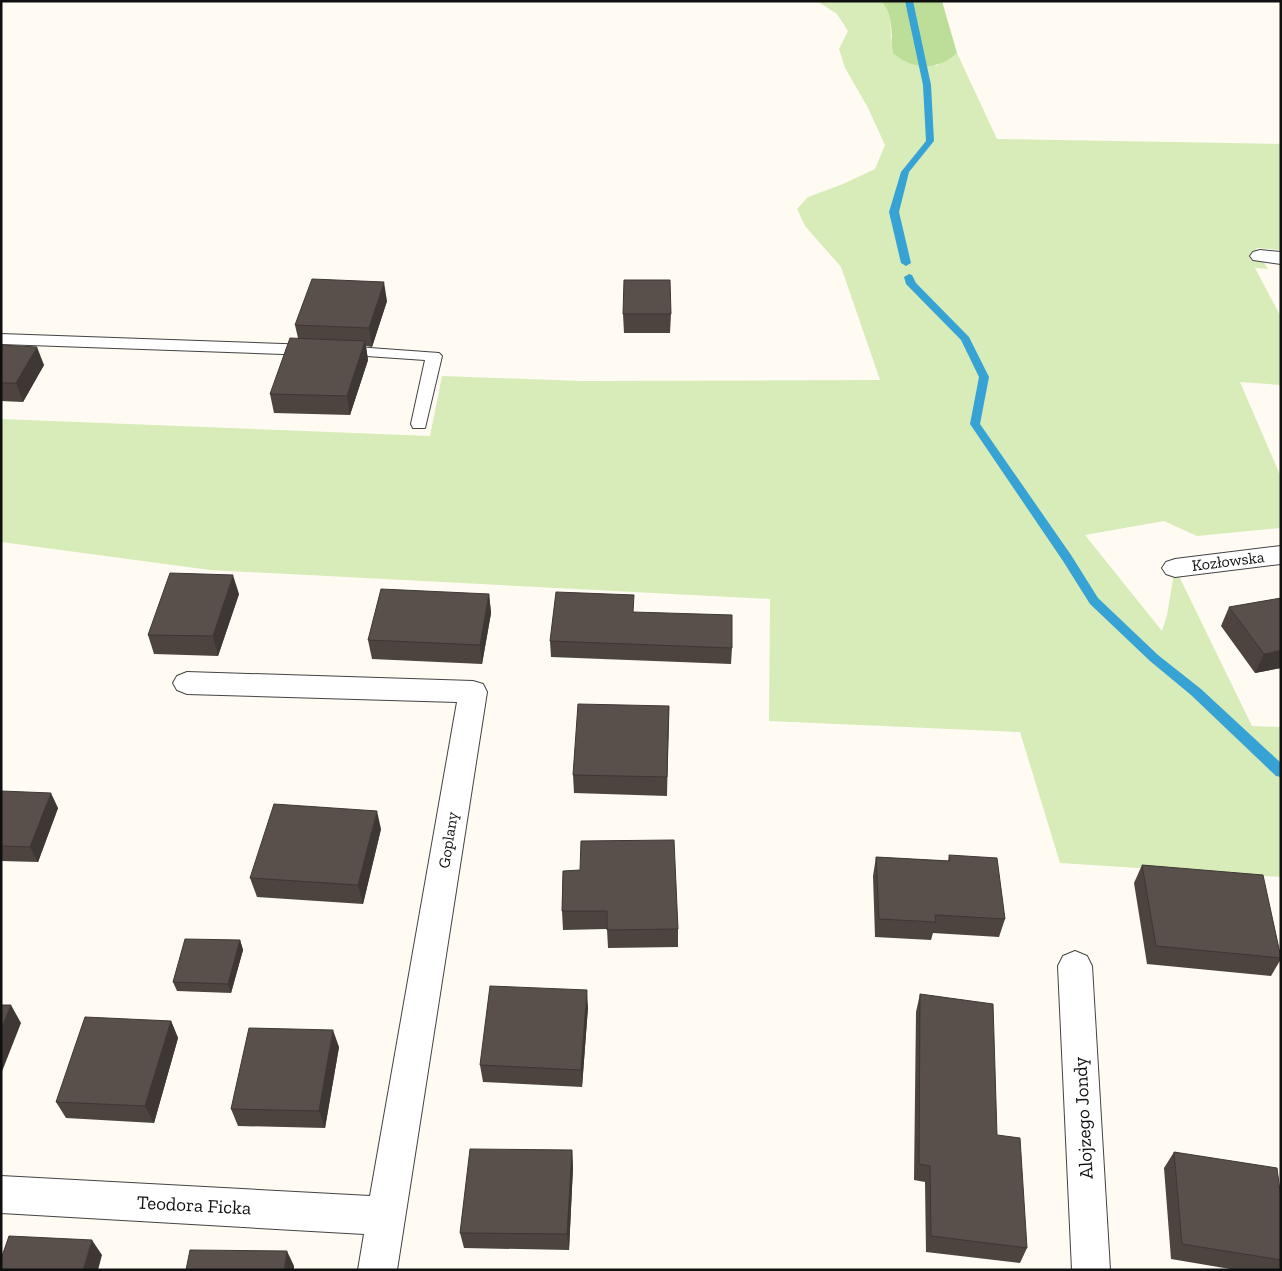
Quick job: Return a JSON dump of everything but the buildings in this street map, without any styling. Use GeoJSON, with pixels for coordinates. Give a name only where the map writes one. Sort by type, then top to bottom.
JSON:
{"type":"FeatureCollection","features":[{"type":"Feature","properties":{"kind":"street"},"geometry":{"type":"LineString","coordinates":[[1260,256],[1281,258]]}},
{"type":"Feature","properties":{"kind":"street","name":"Kozłowska"},"geometry":{"type":"LineString","coordinates":[[1175,568],[1281,555]]}},
{"type":"Feature","properties":{"kind":"street","name":"Goplany"},"geometry":{"type":"LineString","coordinates":[[187,683],[473,692],[377,1270]]}},
{"type":"Feature","properties":{"kind":"street","name":"Alojzego Jondy"},"geometry":{"type":"LineString","coordinates":[[1075,966],[1091,1270]]}},
{"type":"Feature","properties":{"kind":"street","name":"Teodora Ficka"},"geometry":{"type":"LineString","coordinates":[[1,1194],[386,1216]]}},
{"type":"Feature","properties":{"kind":"lane"},"geometry":{"type":"LineString","coordinates":[[1,339],[434,356],[419,424]]}},
{"type":"Feature","properties":{"kind":"green space"},"geometry":{"type":"Polygon","coordinates":[[[817,1],[880,1],[884,4],[888,13],[891,38],[936,66],[957,53],[997,139],[1281,144],[1281,250],[1256,248],[1268,269],[1255,268],[1281,317],[1281,385],[1240,382],[1281,477],[1281,528],[1197,536],[1164,521],[1085,535],[1162,631],[1167,615],[1175,568],[1252,726],[1281,727],[1281,877],[1060,863],[1020,732],[769,721],[770,599],[210,570],[1,542],[1,419],[430,436],[442,376],[582,381],[880,380],[841,267],[805,226],[797,209],[808,197],[843,184],[875,169],[885,145],[867,106],[845,68],[839,49],[848,31],[837,14],[817,1]]]}},
{"type":"Feature","properties":{"kind":"green space"},"geometry":{"type":"Polygon","coordinates":[[[880,1],[942,1],[957,53],[942,63],[925,66],[908,63],[900,59],[893,53],[890,18],[888,11],[880,1]]]}},
{"type":"Feature","properties":{"kind":"waterway"},"geometry":{"type":"LineString","coordinates":[[906,263],[894,212],[905,172],[930,141],[927,85],[909,1]]}},
{"type":"Feature","properties":{"kind":"waterway"},"geometry":{"type":"LineString","coordinates":[[909,277],[911,284],[965,339],[984,377],[975,424],[1067,558],[1094,601],[1154,658],[1196,692],[1281,772]]}}]}
